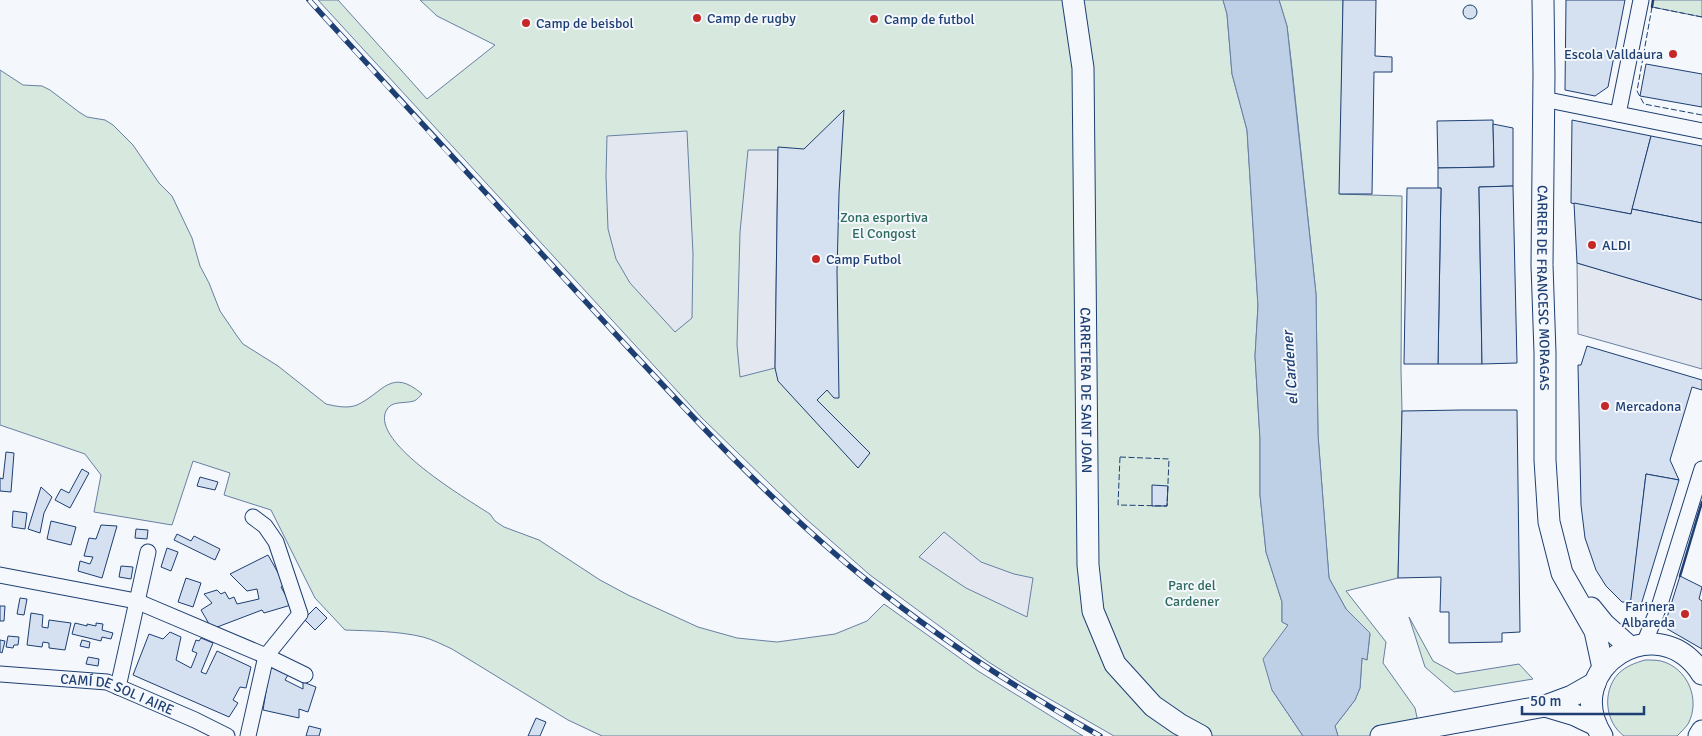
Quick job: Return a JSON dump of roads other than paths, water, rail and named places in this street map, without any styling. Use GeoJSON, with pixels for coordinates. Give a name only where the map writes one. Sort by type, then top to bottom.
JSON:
{"type":"FeatureCollection","features":[{"type":"Feature","properties":{"kind":"street","name":"CARRETERA DE SANT JOAN"},"geometry":{"type":"LineString","coordinates":[[1073,0],[1083,68],[1088,565],[1093,611],[1115,664],[1153,706],[1200,736]]}},
{"type":"Feature","properties":{"kind":"street","name":"CARRER DE FRANCESC MORAGAS"},"geometry":{"type":"LineString","coordinates":[[1543,0],[1542,265],[1545,353],[1545,460],[1550,522],[1562,573],[1596,631],[1599,675],[1592,707],[1599,730]]}},
{"type":"Feature","properties":{"kind":"street"},"geometry":{"type":"LineString","coordinates":[[1618,114],[1641,0]]}},
{"type":"Feature","properties":{"kind":"street"},"geometry":{"type":"LineString","coordinates":[[1543,99],[1702,131]]}},
{"type":"Feature","properties":{"kind":"street"},"geometry":{"type":"LineString","coordinates":[[1637,646],[1660,604],[1702,468]]}},
{"type":"Feature","properties":{"kind":"street"},"geometry":{"type":"LineString","coordinates":[[248,736],[266,656],[300,614],[276,542],[265,526],[253,518]]}},
{"type":"Feature","properties":{"kind":"street"},"geometry":{"type":"LineString","coordinates":[[118,687],[148,552]]}},
{"type":"Feature","properties":{"kind":"street","name":"CARRER DE FRANCESC MORAGAS"},"geometry":{"type":"LineString","coordinates":[[1562,573],[1604,624],[1637,646]]}},
{"type":"Feature","properties":{"kind":"street"},"geometry":{"type":"LineString","coordinates":[[0,574],[136,601],[266,656],[305,675]]}},
{"type":"Feature","properties":{"kind":"street"},"geometry":{"type":"LineString","coordinates":[[1381,736],[1535,708],[1572,696],[1599,675],[1615,656],[1637,646],[1654,644],[1671,647],[1687,656],[1701,671]]}},
{"type":"Feature","properties":{"kind":"street","name":"CAMÍ DE SOL I AIRE"},"geometry":{"type":"LineString","coordinates":[[0,674],[107,682],[210,732],[227,736]]}},
{"type":"Feature","properties":{"kind":"street"},"geometry":{"type":"LineString","coordinates":[[1535,708],[1575,715],[1599,730]]}},
{"type":"Feature","properties":{"kind":"street"},"geometry":{"type":"LineString","coordinates":[[1699,736],[1702,731]]}},
{"type":"Feature","properties":{"kind":"water","name":"el Cardener"},"geometry":{"type":"Polygon","coordinates":[[[1223,0],[1279,0],[1287,26],[1316,294],[1318,435],[1329,578],[1346,609],[1370,633],[1367,660],[1362,658],[1360,688],[1355,700],[1335,726],[1338,736],[1303,736],[1272,690],[1263,659],[1288,625],[1282,622],[1282,602],[1266,552],[1260,495],[1260,439],[1255,356],[1258,306],[1247,130],[1232,74],[1227,14],[1223,0]]]}},
{"type":"Feature","properties":{"kind":"railway"},"geometry":{"type":"LineString","coordinates":[[309,0],[662,384],[728,453],[796,519],[869,582],[952,644],[1040,701],[1100,736]]}},
{"type":"Feature","properties":{"kind":"place","name":"Camp de rugby"},"geometry":{"type":"Point","coordinates":[697,18]}},
{"type":"Feature","properties":{"kind":"place","name":"Camp de futbol"},"geometry":{"type":"Point","coordinates":[874,19]}},
{"type":"Feature","properties":{"kind":"place","name":"Camp de beisbol"},"geometry":{"type":"Point","coordinates":[526,23]}},
{"type":"Feature","properties":{"kind":"place","name":"Escola Valldaura"},"geometry":{"type":"Point","coordinates":[1673,54]}},
{"type":"Feature","properties":{"kind":"place","name":"ALDI"},"geometry":{"type":"Point","coordinates":[1592,245]}},
{"type":"Feature","properties":{"kind":"place","name":"Camp Futbol"},"geometry":{"type":"Point","coordinates":[816,259]}},
{"type":"Feature","properties":{"kind":"place","name":"Mercadona"},"geometry":{"type":"Point","coordinates":[1605,406]}},
{"type":"Feature","properties":{"kind":"place","name":"Farinera Albareda"},"geometry":{"type":"Point","coordinates":[1685,614]}},
{"type":"Feature","properties":{"kind":"park label","name":"Zona esportiva El Congost"},"geometry":{"type":"Point","coordinates":[884,226]}},
{"type":"Feature","properties":{"kind":"park label","name":"Parc del Cardener"},"geometry":{"type":"Point","coordinates":[1192,594]}}]}
